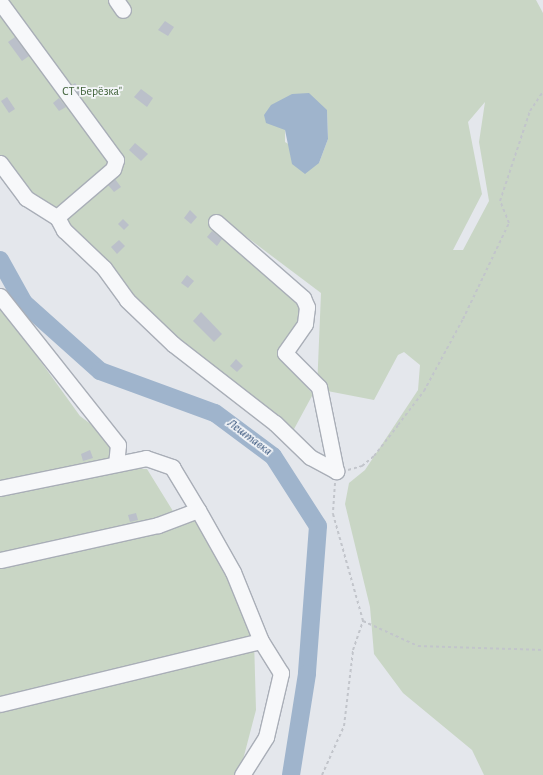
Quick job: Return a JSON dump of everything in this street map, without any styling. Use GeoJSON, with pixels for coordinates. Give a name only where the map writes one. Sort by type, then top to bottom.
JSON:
{"type":"FeatureCollection","features":[{"type":"Feature","properties":{"kind":"lane"},"geometry":{"type":"LineString","coordinates":[[0,2],[116,160],[113,169],[57,217]]}},
{"type":"Feature","properties":{"kind":"lane"},"geometry":{"type":"LineString","coordinates":[[0,163],[26,198],[57,217],[64,230],[104,268],[127,300],[174,344],[275,423],[310,457],[336,471]]}},
{"type":"Feature","properties":{"kind":"lane"},"geometry":{"type":"LineString","coordinates":[[216,222],[303,298],[307,307],[305,324],[285,353],[319,387],[336,471]]}},
{"type":"Feature","properties":{"kind":"lane"},"geometry":{"type":"LineString","coordinates":[[0,296],[118,445],[116,464]]}},
{"type":"Feature","properties":{"kind":"lane"},"geometry":{"type":"LineString","coordinates":[[0,488],[146,458],[172,467],[233,572],[261,641],[281,674],[266,737],[242,775]]}},
{"type":"Feature","properties":{"kind":"lane"},"geometry":{"type":"LineString","coordinates":[[0,560],[158,525],[198,510]]}},
{"type":"Feature","properties":{"kind":"lane"},"geometry":{"type":"LineString","coordinates":[[0,704],[261,641]]}},
{"type":"Feature","properties":{"kind":"path"},"geometry":{"type":"LineString","coordinates":[[322,775],[344,726],[353,650],[363,621],[333,514],[336,471],[362,466],[374,456],[424,392],[509,223],[500,201],[530,111],[543,92]]}},
{"type":"Feature","properties":{"kind":"path"},"geometry":{"type":"LineString","coordinates":[[363,621],[418,646],[543,650]]}},
{"type":"Feature","properties":{"kind":"green space","name":"СТ \"Берёзка\""},"geometry":{"type":"Polygon","coordinates":[[[0,0],[536,0],[543,13],[543,775],[484,775],[472,750],[403,693],[374,654],[370,607],[345,504],[349,483],[365,470],[418,390],[420,365],[404,352],[398,355],[374,400],[317,389],[321,293],[220,217],[313,312],[280,358],[313,394],[287,442],[199,365],[0,176],[0,0]],[[485,102],[468,122],[482,194],[453,250],[463,250],[489,201],[479,142],[485,102]],[[327,110],[285,130],[285,142],[319,163],[328,139],[327,110]]]}},
{"type":"Feature","properties":{"kind":"green space"},"geometry":{"type":"Polygon","coordinates":[[[0,305],[80,416],[112,440],[122,468],[147,469],[176,516],[197,520],[233,579],[254,639],[256,710],[239,775],[0,775],[0,305]]]}},
{"type":"Feature","properties":{"kind":"water"},"geometry":{"type":"Polygon","coordinates":[[[309,93],[327,110],[328,139],[319,163],[305,174],[292,164],[285,130],[266,123],[264,115],[271,105],[292,94],[309,93]]]}},
{"type":"Feature","properties":{"kind":"building"},"geometry":{"type":"Polygon","coordinates":[[[165,21],[174,27],[168,36],[158,30],[165,21]]]}},
{"type":"Feature","properties":{"kind":"building"},"geometry":{"type":"Polygon","coordinates":[[[15,37],[29,56],[22,61],[8,42],[15,37]]]}},
{"type":"Feature","properties":{"kind":"building"},"geometry":{"type":"Polygon","coordinates":[[[75,83],[82,92],[79,95],[72,85],[75,83]]]}},
{"type":"Feature","properties":{"kind":"building"},"geometry":{"type":"Polygon","coordinates":[[[141,89],[153,98],[147,107],[134,97],[141,89]]]}},
{"type":"Feature","properties":{"kind":"building"},"geometry":{"type":"Polygon","coordinates":[[[7,97],[15,109],[9,113],[1,101],[7,97]]]}},
{"type":"Feature","properties":{"kind":"building"},"geometry":{"type":"Polygon","coordinates":[[[59,98],[66,107],[59,111],[53,103],[59,98]]]}},
{"type":"Feature","properties":{"kind":"building"},"geometry":{"type":"Polygon","coordinates":[[[135,143],[148,154],[141,161],[129,150],[135,143]]]}},
{"type":"Feature","properties":{"kind":"building"},"geometry":{"type":"Polygon","coordinates":[[[115,179],[121,187],[114,192],[108,185],[115,179]]]}},
{"type":"Feature","properties":{"kind":"building"},"geometry":{"type":"Polygon","coordinates":[[[190,210],[197,217],[191,224],[184,218],[190,210]]]}},
{"type":"Feature","properties":{"kind":"building"},"geometry":{"type":"Polygon","coordinates":[[[123,219],[129,225],[124,230],[118,224],[123,219]]]}},
{"type":"Feature","properties":{"kind":"building"},"geometry":{"type":"Polygon","coordinates":[[[212,231],[222,239],[217,246],[207,237],[212,231]]]}},
{"type":"Feature","properties":{"kind":"building"},"geometry":{"type":"Polygon","coordinates":[[[119,240],[125,246],[117,254],[111,247],[119,240]]]}},
{"type":"Feature","properties":{"kind":"building"},"geometry":{"type":"Polygon","coordinates":[[[187,275],[194,281],[188,288],[181,283],[187,275]]]}},
{"type":"Feature","properties":{"kind":"building"},"geometry":{"type":"Polygon","coordinates":[[[201,312],[222,334],[214,342],[193,321],[201,312]]]}},
{"type":"Feature","properties":{"kind":"building"},"geometry":{"type":"Polygon","coordinates":[[[236,359],[243,366],[237,372],[230,366],[236,359]]]}},
{"type":"Feature","properties":{"kind":"building"},"geometry":{"type":"Polygon","coordinates":[[[90,450],[93,458],[83,461],[81,454],[90,450]]]}},
{"type":"Feature","properties":{"kind":"building"},"geometry":{"type":"Polygon","coordinates":[[[136,513],[138,520],[130,522],[128,515],[136,513]]]}},
{"type":"Feature","properties":{"kind":"waterway","name":"Лештавка"},"geometry":{"type":"LineString","coordinates":[[0,260],[24,303],[100,371],[215,413],[273,456],[318,526],[307,674],[291,775]]}}]}
